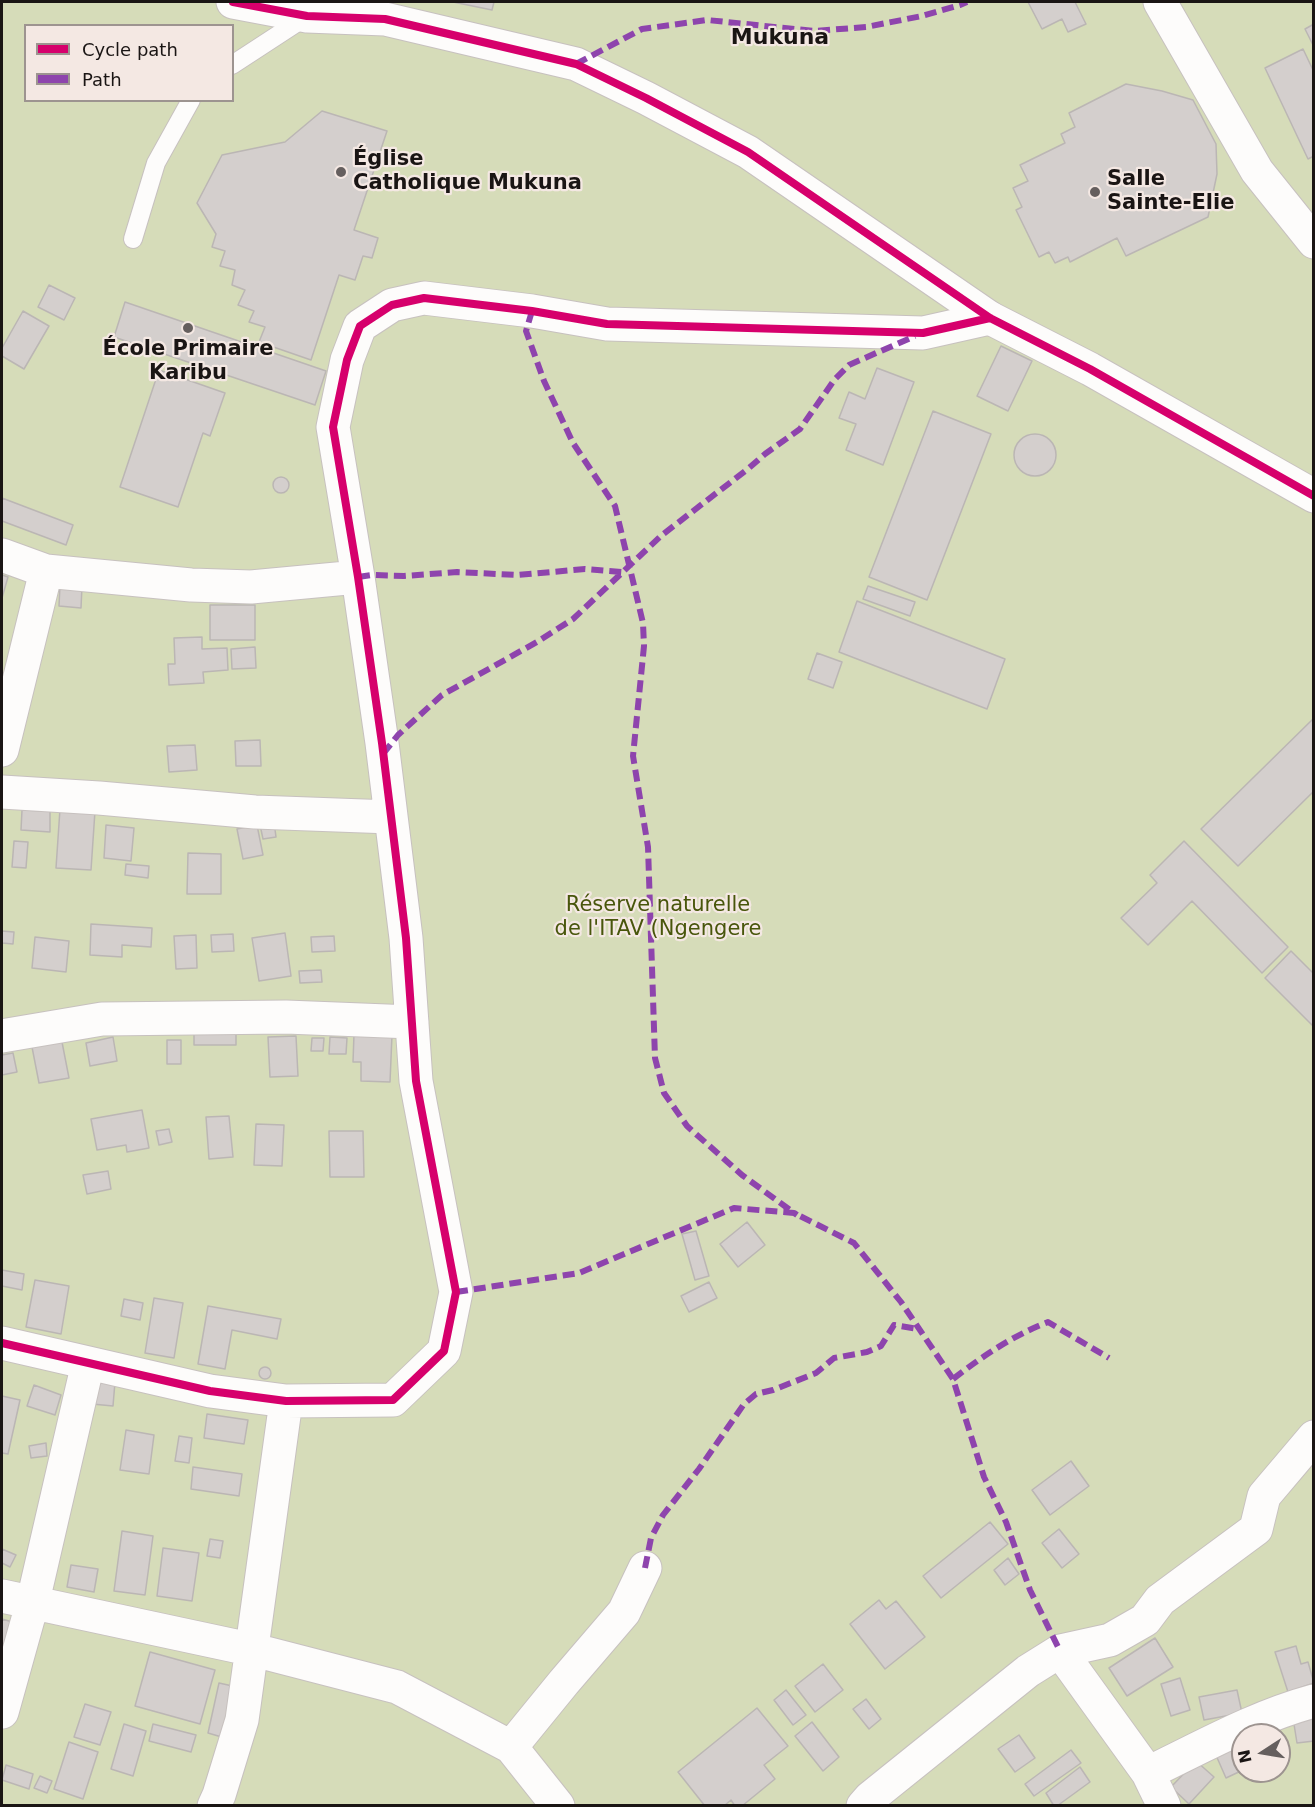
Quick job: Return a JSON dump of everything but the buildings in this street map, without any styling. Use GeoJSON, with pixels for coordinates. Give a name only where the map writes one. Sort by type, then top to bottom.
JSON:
{"type":"FeatureCollection","features":[{"type":"Feature","properties":{"kind":"street"},"geometry":{"type":"LineString","coordinates":[[233,2],[307,16],[387,10],[576,64],[748,152],[990,318],[1090,369],[1314,496]]}},
{"type":"Feature","properties":{"kind":"street"},"geometry":{"type":"LineString","coordinates":[[1160,2],[1257,171],[1314,242]]}},
{"type":"Feature","properties":{"kind":"street"},"geometry":{"type":"LineString","coordinates":[[2,1343],[210,1391],[286,1401],[393,1400],[444,1351],[456,1292],[416,1081],[406,938],[392,817],[358,577],[333,427],[347,360],[360,326],[392,305],[424,298],[532,311],[608,324],[826,332],[923,333],[990,318]]}},
{"type":"Feature","properties":{"kind":"street"},"geometry":{"type":"LineString","coordinates":[[2,555],[46,571],[191,585],[251,587],[358,577]]}},
{"type":"Feature","properties":{"kind":"street"},"geometry":{"type":"LineString","coordinates":[[2,750],[46,571]]}},
{"type":"Feature","properties":{"kind":"street"},"geometry":{"type":"LineString","coordinates":[[2,792],[255,812],[392,817]]}},
{"type":"Feature","properties":{"kind":"street"},"geometry":{"type":"LineString","coordinates":[[2,1036],[102,1019],[286,1017],[412,1022]]}},
{"type":"Feature","properties":{"kind":"street"},"geometry":{"type":"LineString","coordinates":[[2,1712],[33,1602],[88,1363]]}},
{"type":"Feature","properties":{"kind":"street"},"geometry":{"type":"LineString","coordinates":[[214,1806],[243,1720],[286,1401]]}},
{"type":"Feature","properties":{"kind":"street"},"geometry":{"type":"LineString","coordinates":[[863,1806],[1028,1671],[1060,1651],[1110,1640],[1145,1620],[1160,1600],[1256,1529],[1264,1496],[1314,1437]]}},
{"type":"Feature","properties":{"kind":"street"},"geometry":{"type":"LineString","coordinates":[[511,1747],[574,1669],[608,1634],[624,1612],[645,1568]]}},
{"type":"Feature","properties":{"kind":"street"},"geometry":{"type":"LineString","coordinates":[[2,1596],[254,1650],[397,1687],[511,1747],[558,1806]]}},
{"type":"Feature","properties":{"kind":"street"},"geometry":{"type":"LineString","coordinates":[[1060,1651],[1148,1773],[1164,1806]]}},
{"type":"Feature","properties":{"kind":"street"},"geometry":{"type":"LineString","coordinates":[[1148,1773],[1256,1720],[1314,1701]]}},
{"type":"Feature","properties":{"kind":"lane"},"geometry":{"type":"LineString","coordinates":[[234,63],[307,16]]}},
{"type":"Feature","properties":{"kind":"lane"},"geometry":{"type":"LineString","coordinates":[[133,239],[156,163],[190,102]]}},
{"type":"Feature","properties":{"kind":"green space","name":"Réserve naturelle de l'ITAV (Ngengere"},"geometry":{"type":"Polygon","coordinates":[[[2,2],[1313,2],[1313,1805],[2,1805],[2,2]]]}},
{"type":"Feature","properties":{"kind":"marked path"},"geometry":{"type":"LineString","coordinates":[[576,64],[642,29],[707,20],[814,31],[866,27],[922,16],[967,2]]}},
{"type":"Feature","properties":{"kind":"marked path"},"geometry":{"type":"LineString","coordinates":[[532,311],[526,331],[544,381],[573,443],[615,506],[643,623],[644,646],[633,756],[648,847],[655,1058],[664,1093],[687,1126],[742,1175],[797,1215]]}},
{"type":"Feature","properties":{"kind":"marked path"},"geometry":{"type":"LineString","coordinates":[[383,754],[398,735],[442,695],[537,642],[573,619],[662,535],[800,429],[835,379],[849,365],[915,336]]}},
{"type":"Feature","properties":{"kind":"marked path"},"geometry":{"type":"LineString","coordinates":[[358,577],[457,572],[518,575],[585,569],[622,572]]}},
{"type":"Feature","properties":{"kind":"marked path"},"geometry":{"type":"LineString","coordinates":[[456,1292],[579,1273],[734,1208],[794,1213],[854,1243],[901,1302],[953,1379],[984,1477],[1006,1522],[1030,1590],[1060,1651]]}},
{"type":"Feature","properties":{"kind":"marked path"},"geometry":{"type":"LineString","coordinates":[[953,1379],[998,1347],[1048,1322],[1109,1358]]}},
{"type":"Feature","properties":{"kind":"marked path"},"geometry":{"type":"LineString","coordinates":[[645,1568],[651,1538],[663,1515],[699,1469],[744,1404],[756,1394],[773,1390],[816,1373],[834,1358],[867,1352],[881,1346],[894,1325],[918,1329]]}},
{"type":"Feature","properties":{"kind":"cycle path"},"geometry":{"type":"LineString","coordinates":[[233,2],[307,16],[385,19],[576,64],[748,152],[990,318],[1090,369],[1314,496]]}},
{"type":"Feature","properties":{"kind":"cycle path"},"geometry":{"type":"LineString","coordinates":[[2,1343],[210,1391],[286,1401],[393,1400],[444,1351],[456,1292],[416,1081],[406,938],[382,743],[333,427],[347,360],[360,326],[392,305],[424,298],[532,311],[607,324],[923,333],[990,318]]}},
{"type":"Feature","properties":{"kind":"place","name":"Église Catholique Mukuna"},"geometry":{"type":"Point","coordinates":[341,172]}},
{"type":"Feature","properties":{"kind":"place","name":"Salle Sainte-Elie"},"geometry":{"type":"Point","coordinates":[1095,192]}},
{"type":"Feature","properties":{"kind":"place","name":"École Primaire Karibu"},"geometry":{"type":"Point","coordinates":[188,328]}},
{"type":"Feature","properties":{"kind":"district","name":"Mukuna"},"geometry":{"type":"Point","coordinates":[780,38]}}]}
